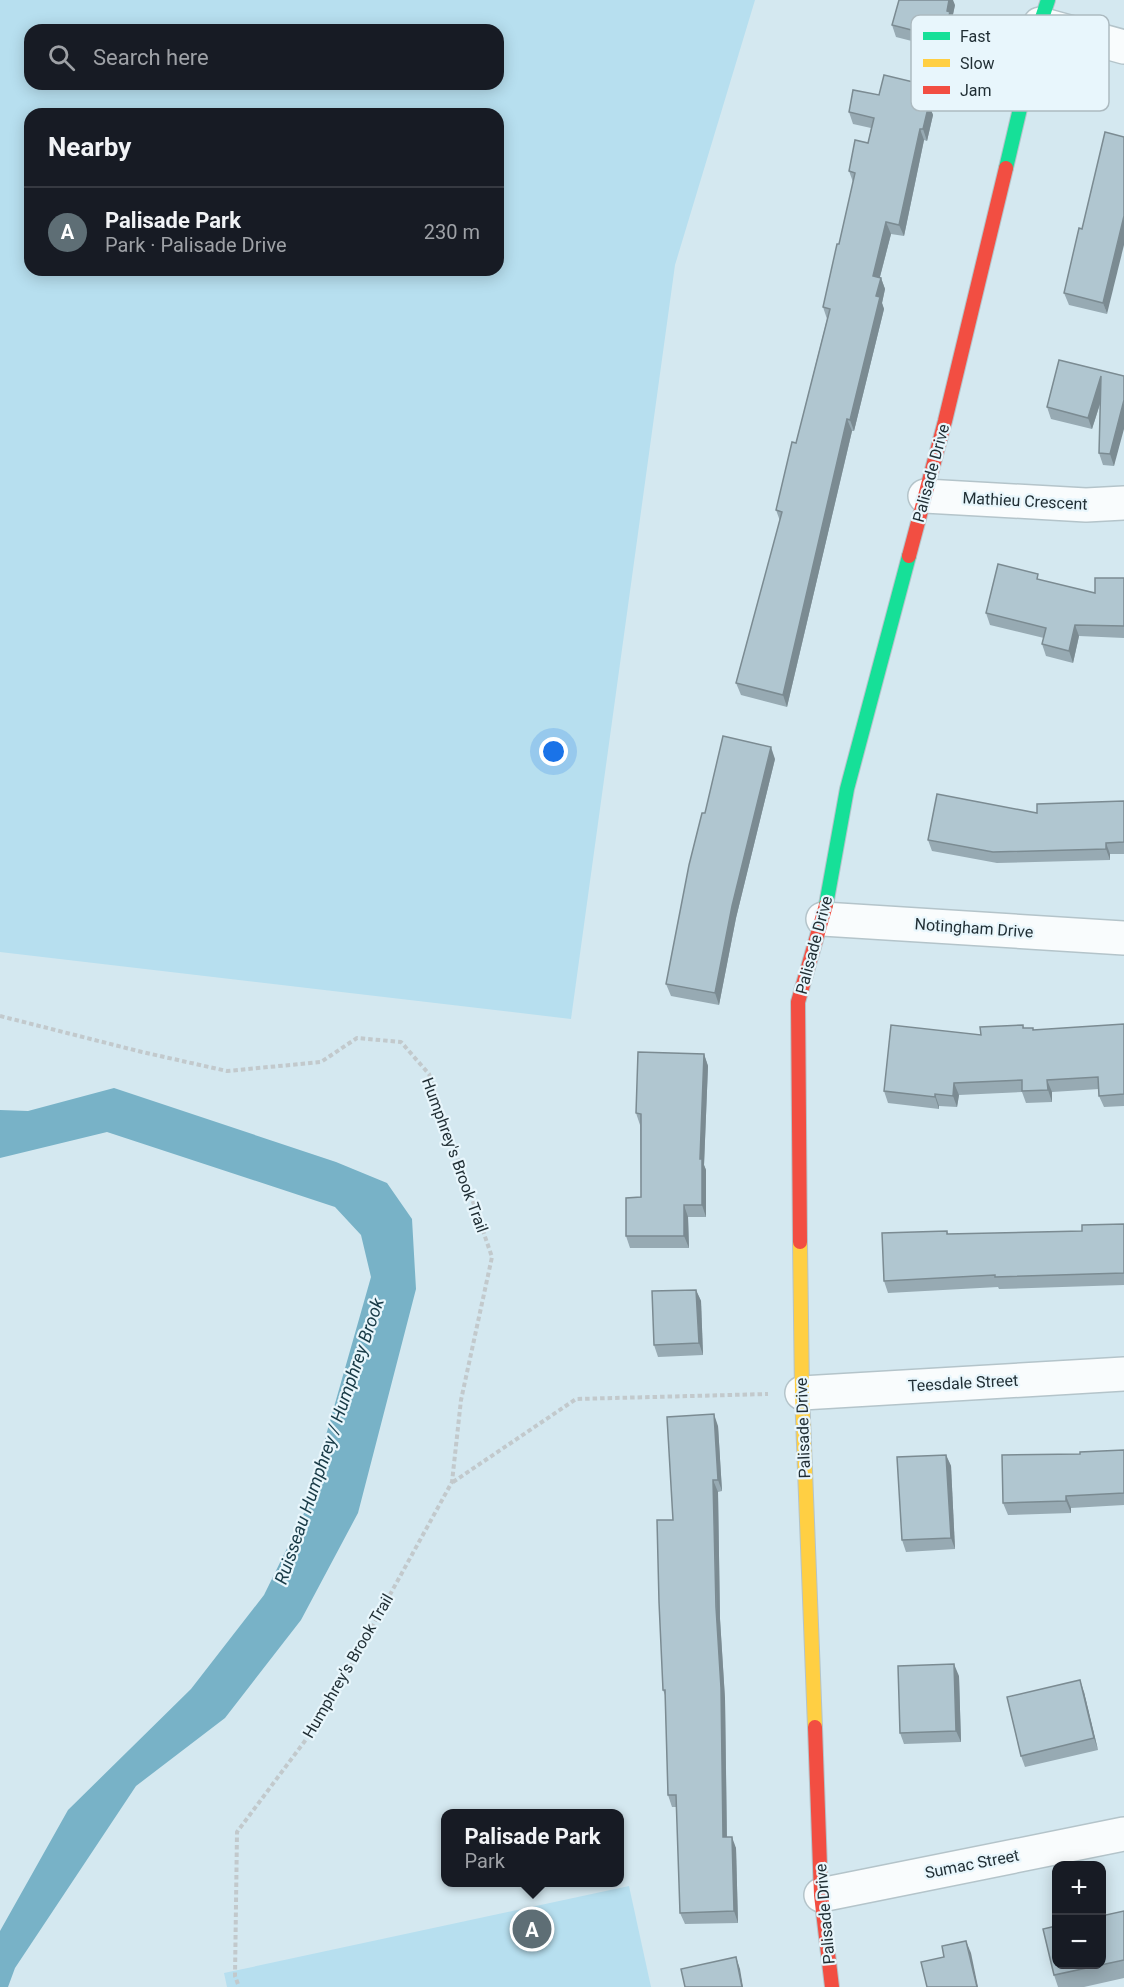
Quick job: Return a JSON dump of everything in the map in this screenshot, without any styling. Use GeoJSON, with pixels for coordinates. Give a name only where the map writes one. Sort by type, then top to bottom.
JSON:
{"type":"FeatureCollection","features":[{"type":"Feature","properties":{"kind":"street"},"geometry":{"type":"LineString","coordinates":[[1109,40],[1124,47]]}},
{"type":"Feature","properties":{"kind":"street","name":"Palisade Drive"},"geometry":{"type":"LineString","coordinates":[[832,1987],[821,1895],[802,1393],[798,1002],[823,919],[847,789],[926,496],[1020,111]]}},
{"type":"Feature","properties":{"kind":"street","name":"Mathieu Crescent"},"geometry":{"type":"LineString","coordinates":[[926,496],[1086,504],[1124,503]]}},
{"type":"Feature","properties":{"kind":"street","name":"Notingham Drive"},"geometry":{"type":"LineString","coordinates":[[823,919],[1124,938]]}},
{"type":"Feature","properties":{"kind":"street","name":"Teesdale Street"},"geometry":{"type":"LineString","coordinates":[[802,1393],[1124,1374]]}},
{"type":"Feature","properties":{"kind":"street","name":"Sumac Street"},"geometry":{"type":"LineString","coordinates":[[821,1895],[1124,1834]]}},
{"type":"Feature","properties":{"kind":"path","name":"Humphrey's Brook Trail"},"geometry":{"type":"LineString","coordinates":[[0,1016],[24,1024],[227,1071],[321,1062],[357,1038],[401,1041],[429,1074],[492,1257],[461,1400],[452,1482],[322,1718],[237,1832],[235,1976],[239,1987]]}},
{"type":"Feature","properties":{"kind":"path","name":"Humphrey's Brook Trail"},"geometry":{"type":"LineString","coordinates":[[452,1482],[576,1399],[802,1393]]}},
{"type":"Feature","properties":{"kind":"shaded area"},"geometry":{"type":"Polygon","coordinates":[[[0,0],[755,0],[675,265],[571,1019],[0,952],[0,0]]]}},
{"type":"Feature","properties":{"kind":"shaded area"},"geometry":{"type":"Polygon","coordinates":[[[629,1886],[651,1987],[227,1987],[224,1973],[629,1886]]]}},
{"type":"Feature","properties":{"kind":"water","name":"Ruisseau Humphrey / Humphrey Brook"},"geometry":{"type":"Polygon","coordinates":[[[114,1088],[336,1162],[387,1183],[412,1219],[416,1289],[358,1513],[301,1620],[225,1718],[136,1786],[15,1968],[8,1987],[0,1987],[0,1931],[68,1810],[191,1689],[264,1595],[303,1516],[371,1277],[361,1235],[335,1207],[107,1132],[0,1158],[0,1110],[28,1111],[114,1088]]]}},
{"type":"Feature","properties":{"kind":"building"},"geometry":{"type":"Polygon","coordinates":[[[899,0],[949,0],[947,11],[950,12],[949,15],[911,15],[911,30],[892,25],[899,0]]]}},
{"type":"Feature","properties":{"kind":"building"},"geometry":{"type":"Polygon","coordinates":[[[884,75],[911,81],[911,111],[927,111],[923,129],[920,129],[899,225],[886,222],[873,276],[881,278],[876,296],[880,297],[850,420],[847,419],[783,695],[736,683],[782,512],[776,510],[792,442],[796,443],[830,309],[823,307],[855,173],[849,171],[855,140],[868,143],[874,118],[849,112],[853,90],[879,95],[884,75]]]}},
{"type":"Feature","properties":{"kind":"building"},"geometry":{"type":"Polygon","coordinates":[[[1105,132],[1124,137],[1124,216],[1103,303],[1064,293],[1105,132]]]}},
{"type":"Feature","properties":{"kind":"building"},"geometry":{"type":"Polygon","coordinates":[[[1059,360],[1124,376],[1124,400],[1110,454],[1099,453],[1101,376],[1088,418],[1047,407],[1059,360]]]}},
{"type":"Feature","properties":{"kind":"building"},"geometry":{"type":"Polygon","coordinates":[[[998,564],[1038,574],[1037,579],[1095,593],[1095,578],[1124,578],[1124,626],[1075,625],[1069,651],[1042,644],[1046,628],[986,613],[998,564]]]}},
{"type":"Feature","properties":{"kind":"building"},"geometry":{"type":"Polygon","coordinates":[[[723,736],[771,747],[732,906],[715,993],[666,984],[689,865],[702,813],[705,813],[723,736]]]}},
{"type":"Feature","properties":{"kind":"building"},"geometry":{"type":"Polygon","coordinates":[[[937,794],[1037,813],[1037,804],[1124,801],[1124,842],[1106,843],[1106,849],[993,852],[928,840],[937,794]]]}},
{"type":"Feature","properties":{"kind":"building"},"geometry":{"type":"Polygon","coordinates":[[[1124,1024],[1124,1094],[1099,1096],[1098,1077],[1047,1080],[1048,1090],[1022,1091],[1022,1080],[954,1083],[953,1096],[935,1094],[935,1097],[884,1091],[891,1025],[981,1035],[980,1027],[1023,1025],[1023,1028],[1033,1028],[1033,1030],[1124,1024]]]}},
{"type":"Feature","properties":{"kind":"building"},"geometry":{"type":"Polygon","coordinates":[[[638,1052],[704,1054],[700,1159],[702,1159],[702,1205],[684,1205],[684,1236],[626,1236],[626,1198],[641,1197],[641,1114],[636,1113],[638,1052]]]}},
{"type":"Feature","properties":{"kind":"building"},"geometry":{"type":"Polygon","coordinates":[[[1124,1224],[1124,1273],[995,1277],[995,1275],[884,1281],[882,1233],[1082,1231],[1082,1225],[1124,1224]]]}},
{"type":"Feature","properties":{"kind":"building"},"geometry":{"type":"Polygon","coordinates":[[[696,1290],[699,1343],[654,1345],[652,1291],[696,1290]]]}},
{"type":"Feature","properties":{"kind":"building"},"geometry":{"type":"Polygon","coordinates":[[[714,1414],[718,1480],[713,1480],[716,1607],[721,1688],[723,1837],[732,1837],[734,1911],[680,1913],[676,1795],[668,1795],[657,1520],[673,1520],[667,1417],[714,1414]]]}},
{"type":"Feature","properties":{"kind":"building"},"geometry":{"type":"Polygon","coordinates":[[[1124,1450],[1124,1493],[1066,1496],[1066,1501],[1003,1503],[1002,1455],[1080,1454],[1080,1452],[1124,1450]]]}},
{"type":"Feature","properties":{"kind":"building"},"geometry":{"type":"Polygon","coordinates":[[[946,1455],[951,1538],[902,1540],[897,1457],[946,1455]]]}},
{"type":"Feature","properties":{"kind":"building"},"geometry":{"type":"Polygon","coordinates":[[[954,1664],[956,1731],[900,1733],[898,1666],[954,1664]]]}},
{"type":"Feature","properties":{"kind":"building"},"geometry":{"type":"Polygon","coordinates":[[[1080,1680],[1094,1738],[1021,1756],[1007,1697],[1080,1680]]]}},
{"type":"Feature","properties":{"kind":"building"},"geometry":{"type":"Polygon","coordinates":[[[1124,1911],[1124,1960],[1106,1964],[1106,1915],[1124,1911]]]}},
{"type":"Feature","properties":{"kind":"building"},"geometry":{"type":"Polygon","coordinates":[[[1052,1927],[1052,1967],[1043,1929],[1052,1927]]]}},
{"type":"Feature","properties":{"kind":"building"},"geometry":{"type":"Polygon","coordinates":[[[966,1941],[977,1987],[927,1987],[921,1962],[944,1957],[942,1946],[966,1941]]]}},
{"type":"Feature","properties":{"kind":"building"},"geometry":{"type":"Polygon","coordinates":[[[736,1957],[742,1987],[685,1987],[681,1969],[736,1957]]]}},
{"type":"Feature","properties":{"kind":"building"},"geometry":{"type":"Polygon","coordinates":[[[1053,1969],[1082,1969],[1054,1975],[1053,1969]]]}},
{"type":"Feature","properties":{"kind":"traffic: fast"},"geometry":{"type":"LineString","coordinates":[[1043,15],[1048,0]]}},
{"type":"Feature","properties":{"kind":"traffic: fast"},"geometry":{"type":"LineString","coordinates":[[1006,168],[1019,111]]}},
{"type":"Feature","properties":{"kind":"traffic: fast"},"geometry":{"type":"LineString","coordinates":[[826,905],[847,789],[909,556]]}},
{"type":"Feature","properties":{"kind":"traffic: slow"},"geometry":{"type":"LineString","coordinates":[[800,1242],[802,1393],[815,1727]]}},
{"type":"Feature","properties":{"kind":"traffic: jam"},"geometry":{"type":"LineString","coordinates":[[909,556],[945,421],[1006,168]]}},
{"type":"Feature","properties":{"kind":"traffic: jam"},"geometry":{"type":"LineString","coordinates":[[800,1242],[798,1002],[826,905]]}},
{"type":"Feature","properties":{"kind":"traffic: jam"},"geometry":{"type":"LineString","coordinates":[[815,1727],[821,1895],[832,1987]]}},
{"type":"Feature","properties":{"kind":"place","name":"Palisade Park"},"geometry":{"type":"Point","coordinates":[532,1929]}}]}
